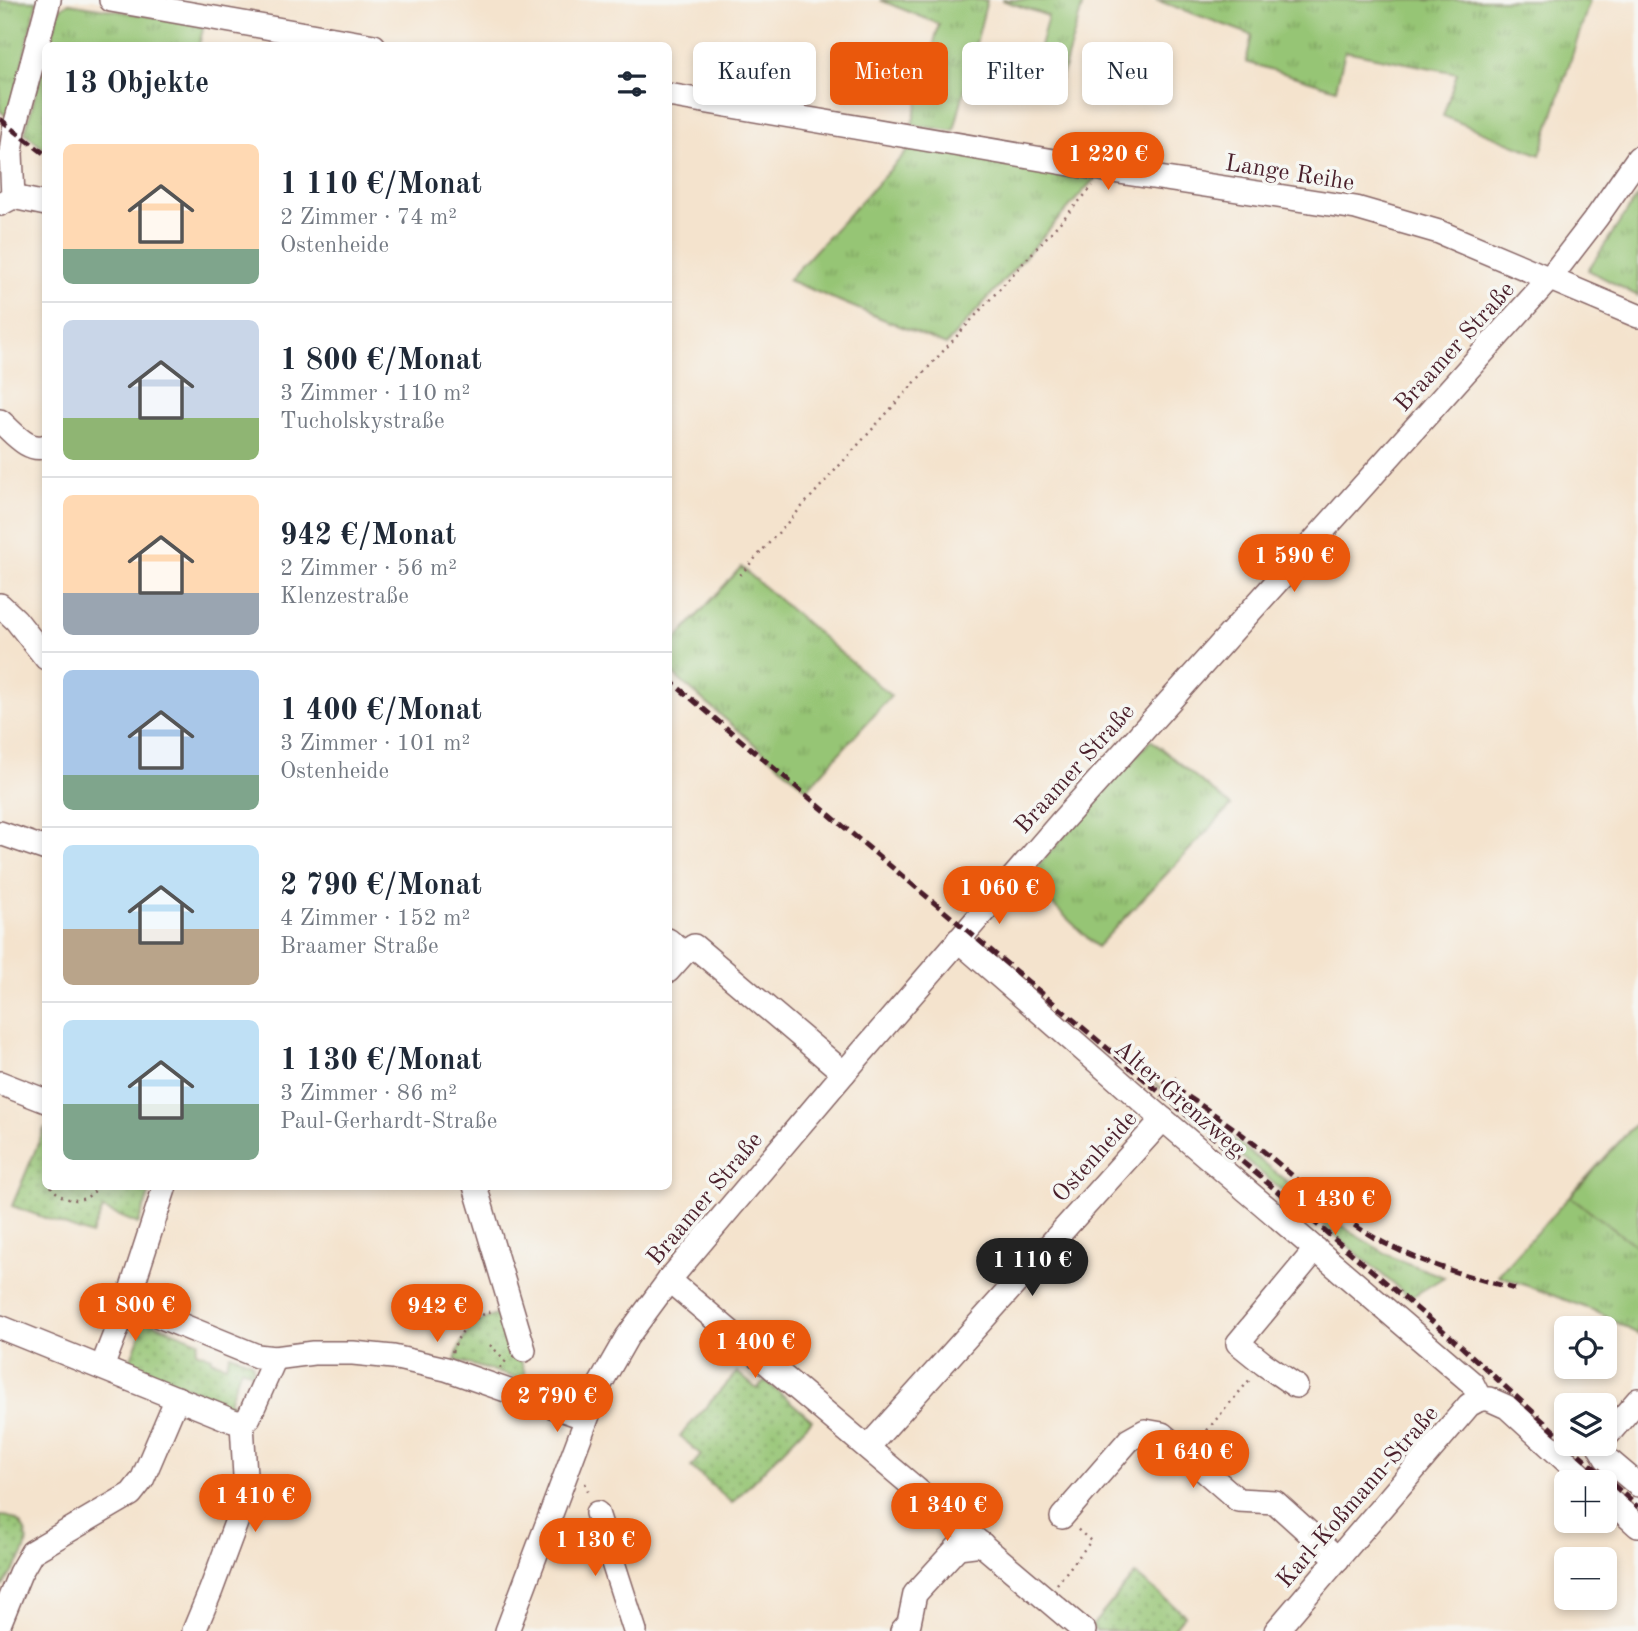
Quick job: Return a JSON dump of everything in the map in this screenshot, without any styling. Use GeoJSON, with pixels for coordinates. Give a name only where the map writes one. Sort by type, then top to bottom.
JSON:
{"type":"FeatureCollection","features":[{"type":"Feature","properties":{"kind":"street"},"geometry":{"type":"LineString","coordinates":[[42,204],[6,201],[14,130],[50,0]]}},
{"type":"Feature","properties":{"kind":"street"},"geometry":{"type":"LineString","coordinates":[[111,0],[351,42]]}},
{"type":"Feature","properties":{"kind":"street","name":"Lange Reihe"},"geometry":{"type":"LineString","coordinates":[[672,97],[1106,170],[1356,208],[1439,232],[1638,316]]}},
{"type":"Feature","properties":{"kind":"street","name":"Braamer Straße"},"geometry":{"type":"LineString","coordinates":[[507,1631],[586,1418],[606,1374],[627,1338],[670,1280],[958,940],[1226,637],[1550,278],[1638,158]]}},
{"type":"Feature","properties":{"kind":"street"},"geometry":{"type":"LineString","coordinates":[[0,421],[29,446],[42,448]]}},
{"type":"Feature","properties":{"kind":"street"},"geometry":{"type":"LineString","coordinates":[[0,605],[42,651]]}},
{"type":"Feature","properties":{"kind":"street"},"geometry":{"type":"LineString","coordinates":[[0,833],[42,848]]}},
{"type":"Feature","properties":{"kind":"street","name":"Alter Grenzweg"},"geometry":{"type":"LineString","coordinates":[[958,940],[1472,1383],[1480,1399]]}},
{"type":"Feature","properties":{"kind":"street"},"geometry":{"type":"LineString","coordinates":[[676,947],[694,946],[844,1073]]}},
{"type":"Feature","properties":{"kind":"street"},"geometry":{"type":"LineString","coordinates":[[0,1083],[42,1099]]}},
{"type":"Feature","properties":{"kind":"street","name":"Ostenheide"},"geometry":{"type":"LineString","coordinates":[[868,1447],[1163,1119]]}},
{"type":"Feature","properties":{"kind":"street"},"geometry":{"type":"LineString","coordinates":[[102,1367],[127,1303],[164,1190]]}},
{"type":"Feature","properties":{"kind":"street"},"geometry":{"type":"LineString","coordinates":[[476,1190],[511,1304],[515,1355]]}},
{"type":"Feature","properties":{"kind":"street"},"geometry":{"type":"LineString","coordinates":[[1296,1386],[1238,1343],[1316,1249]]}},
{"type":"Feature","properties":{"kind":"street"},"geometry":{"type":"LineString","coordinates":[[670,1280],[1084,1631]]}},
{"type":"Feature","properties":{"kind":"street"},"geometry":{"type":"LineString","coordinates":[[127,1303],[257,1356],[275,1358],[313,1353],[353,1353],[393,1357],[446,1368],[586,1418]]}},
{"type":"Feature","properties":{"kind":"street"},"geometry":{"type":"LineString","coordinates":[[0,1327],[242,1423]]}},
{"type":"Feature","properties":{"kind":"street"},"geometry":{"type":"LineString","coordinates":[[242,1423],[249,1417],[275,1358]]}},
{"type":"Feature","properties":{"kind":"street"},"geometry":{"type":"LineString","coordinates":[[0,1622],[20,1573],[33,1552],[131,1494],[142,1480],[177,1398]]}},
{"type":"Feature","properties":{"kind":"street"},"geometry":{"type":"LineString","coordinates":[[1480,1399],[1489,1399],[1507,1407],[1576,1470]]}},
{"type":"Feature","properties":{"kind":"street","name":"Karl-Koßmann-Straße"},"geometry":{"type":"LineString","coordinates":[[1276,1631],[1469,1405],[1480,1399]]}},
{"type":"Feature","properties":{"kind":"street"},"geometry":{"type":"LineString","coordinates":[[1617,1424],[1638,1400]]}},
{"type":"Feature","properties":{"kind":"street"},"geometry":{"type":"LineString","coordinates":[[194,1631],[240,1512],[245,1476],[242,1423]]}},
{"type":"Feature","properties":{"kind":"street"},"geometry":{"type":"LineString","coordinates":[[1062,1517],[1129,1440],[1145,1431],[1162,1434],[1238,1500],[1275,1502],[1338,1559]]}},
{"type":"Feature","properties":{"kind":"street"},"geometry":{"type":"LineString","coordinates":[[1604,1456],[1638,1485]]}},
{"type":"Feature","properties":{"kind":"street"},"geometry":{"type":"LineString","coordinates":[[1617,1507],[1638,1526]]}},
{"type":"Feature","properties":{"kind":"street"},"geometry":{"type":"LineString","coordinates":[[597,1513],[635,1631]]}},
{"type":"Feature","properties":{"kind":"street"},"geometry":{"type":"LineString","coordinates":[[902,1631],[909,1623],[915,1594],[958,1547],[982,1544]]}},
{"type":"Feature","properties":{"kind":"path"},"geometry":{"type":"LineString","coordinates":[[740,575],[1106,170]]}},
{"type":"Feature","properties":{"kind":"path"},"geometry":{"type":"LineString","coordinates":[[53,1190],[63,1198],[74,1200],[85,1199],[95,1190]]}},
{"type":"Feature","properties":{"kind":"path"},"geometry":{"type":"LineString","coordinates":[[446,1368],[462,1331],[471,1321],[481,1314],[511,1304]]}},
{"type":"Feature","properties":{"kind":"path"},"geometry":{"type":"LineString","coordinates":[[490,1345],[515,1355]]}},
{"type":"Feature","properties":{"kind":"path"},"geometry":{"type":"LineString","coordinates":[[1186,1455],[1264,1364]]}},
{"type":"Feature","properties":{"kind":"path"},"geometry":{"type":"LineString","coordinates":[[569,1465],[582,1474],[597,1513]]}},
{"type":"Feature","properties":{"kind":"path"},"geometry":{"type":"LineString","coordinates":[[1046,1597],[1091,1541],[1062,1517]]}},
{"type":"Feature","properties":{"kind":"green space"},"geometry":{"type":"Polygon","coordinates":[[[0,0],[37,1],[9,118],[0,111],[0,0]]]}},
{"type":"Feature","properties":{"kind":"green space"},"geometry":{"type":"Polygon","coordinates":[[[880,0],[987,0],[976,42],[962,42],[962,99],[954,131],[912,125],[917,105],[948,105],[948,42],[934,42],[939,24],[880,0]]]}},
{"type":"Feature","properties":{"kind":"green space"},"geometry":{"type":"Polygon","coordinates":[[[1002,0],[1084,0],[1068,55],[1068,42],[1041,42],[1048,16],[1002,0]]]}},
{"type":"Feature","properties":{"kind":"green space"},"geometry":{"type":"Polygon","coordinates":[[[1156,0],[1590,0],[1540,155],[1443,116],[1457,73],[1345,51],[1336,89],[1246,62],[1252,35],[1156,0]]]}},
{"type":"Feature","properties":{"kind":"green space"},"geometry":{"type":"Polygon","coordinates":[[[69,3],[204,25],[200,42],[50,42],[60,9],[69,3]]]}},
{"type":"Feature","properties":{"kind":"green space"},"geometry":{"type":"Polygon","coordinates":[[[42,70],[42,147],[25,133],[42,70]]]}},
{"type":"Feature","properties":{"kind":"green space"},"geometry":{"type":"Polygon","coordinates":[[[911,147],[1097,176],[946,345],[788,280],[911,147]]]}},
{"type":"Feature","properties":{"kind":"green space"},"geometry":{"type":"Polygon","coordinates":[[[1638,195],[1638,296],[1588,270],[1638,195]]]}},
{"type":"Feature","properties":{"kind":"green space"},"geometry":{"type":"Polygon","coordinates":[[[741,567],[891,696],[807,789],[672,674],[672,644],[741,567]]]}},
{"type":"Feature","properties":{"kind":"green space"},"geometry":{"type":"Polygon","coordinates":[[[1151,740],[1231,806],[1097,947],[1026,879],[1151,740]]]}},
{"type":"Feature","properties":{"kind":"green space"},"geometry":{"type":"Polygon","coordinates":[[[1154,1083],[1193,1107],[1352,1233],[1394,1258],[1444,1277],[1410,1298],[1154,1083]]]}},
{"type":"Feature","properties":{"kind":"green space"},"geometry":{"type":"Polygon","coordinates":[[[1638,1121],[1638,1334],[1617,1323],[1617,1316],[1604,1316],[1498,1275],[1638,1121]]]}},
{"type":"Feature","properties":{"kind":"green space"},"geometry":{"type":"Polygon","coordinates":[[[1638,1121],[1638,1247],[1570,1197],[1638,1121]]]}},
{"type":"Feature","properties":{"kind":"green space"},"geometry":{"type":"Polygon","coordinates":[[[42,1134],[42,1190],[151,1190],[138,1224],[103,1209],[91,1235],[12,1206],[42,1134]]]}},
{"type":"Feature","properties":{"kind":"green space"},"geometry":{"type":"Polygon","coordinates":[[[506,1312],[526,1377],[524,1380],[455,1360],[472,1327],[506,1312]]]}},
{"type":"Feature","properties":{"kind":"green space"},"geometry":{"type":"Polygon","coordinates":[[[139,1318],[199,1341],[196,1351],[212,1357],[212,1360],[226,1365],[230,1354],[252,1362],[254,1374],[241,1368],[229,1402],[241,1406],[230,1410],[212,1397],[164,1378],[153,1380],[118,1363],[118,1355],[131,1359],[141,1332],[128,1327],[139,1318]]]}},
{"type":"Feature","properties":{"kind":"green space"},"geometry":{"type":"Polygon","coordinates":[[[737,1372],[757,1389],[765,1380],[812,1420],[732,1503],[691,1467],[701,1455],[680,1436],[737,1372]]]}},
{"type":"Feature","properties":{"kind":"green space"},"geometry":{"type":"Polygon","coordinates":[[[0,1516],[11,1518],[20,1524],[27,1540],[23,1555],[3,1586],[0,1585],[0,1516]]]}},
{"type":"Feature","properties":{"kind":"green space"},"geometry":{"type":"Polygon","coordinates":[[[1135,1574],[1185,1615],[1172,1631],[1096,1631],[1091,1627],[1135,1574]]]}},
{"type":"Feature","properties":{"kind":"railway"},"geometry":{"type":"LineString","coordinates":[[0,119],[42,152]]}},
{"type":"Feature","properties":{"kind":"railway"},"geometry":{"type":"LineString","coordinates":[[672,682],[1452,1338],[1554,1431]]}},
{"type":"Feature","properties":{"kind":"railway"},"geometry":{"type":"LineString","coordinates":[[1138,1064],[1228,1124],[1329,1206],[1375,1238],[1426,1262],[1515,1289]]}},
{"type":"Feature","properties":{"kind":"railway"},"geometry":{"type":"LineString","coordinates":[[1581,1456],[1638,1507]]}}]}
